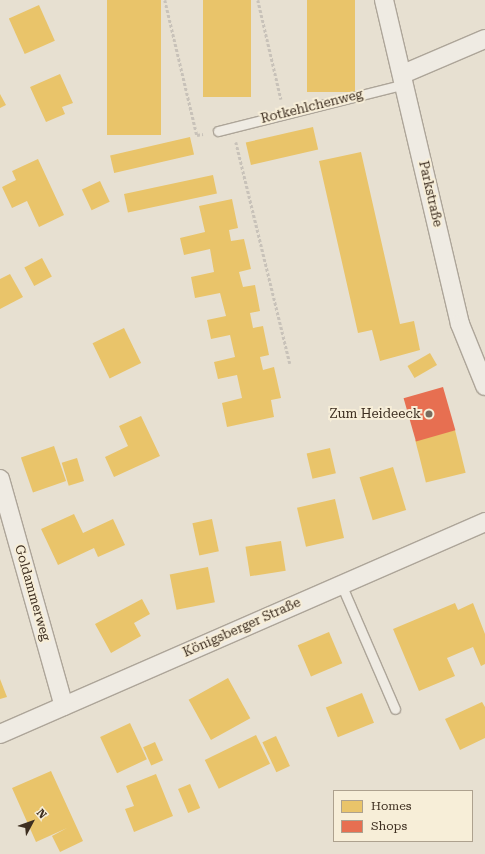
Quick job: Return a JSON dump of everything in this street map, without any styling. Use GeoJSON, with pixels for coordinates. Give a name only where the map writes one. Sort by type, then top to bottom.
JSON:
{"type":"FeatureCollection","features":[{"type":"Feature","properties":{"kind":"street","name":"Parkstraße"},"geometry":{"type":"LineString","coordinates":[[384,0],[404,79],[460,324],[485,386]]}},
{"type":"Feature","properties":{"kind":"street"},"geometry":{"type":"LineString","coordinates":[[404,79],[485,39]]}},
{"type":"Feature","properties":{"kind":"street","name":"Goldammerweg"},"geometry":{"type":"LineString","coordinates":[[0,479],[64,706]]}},
{"type":"Feature","properties":{"kind":"street","name":"Königsberger Straße"},"geometry":{"type":"LineString","coordinates":[[0,734],[485,522]]}},
{"type":"Feature","properties":{"kind":"lane","name":"Rotkehlchenweg"},"geometry":{"type":"LineString","coordinates":[[218,131],[284,114],[404,79]]}},
{"type":"Feature","properties":{"kind":"lane"},"geometry":{"type":"LineString","coordinates":[[341,584],[395,709]]}},
{"type":"Feature","properties":{"kind":"path"},"geometry":{"type":"LineString","coordinates":[[165,0],[197,135],[218,131]]}},
{"type":"Feature","properties":{"kind":"path"},"geometry":{"type":"LineString","coordinates":[[258,0],[284,114]]}},
{"type":"Feature","properties":{"kind":"path"},"geometry":{"type":"LineString","coordinates":[[232,127],[290,363]]}},
{"type":"Feature","properties":{"kind":"building: Homes"},"geometry":{"type":"Polygon","coordinates":[[[107,0],[161,0],[161,135],[107,135],[107,0]]]}},
{"type":"Feature","properties":{"kind":"building: Homes"},"geometry":{"type":"Polygon","coordinates":[[[203,0],[251,0],[251,97],[203,97],[203,0]]]}},
{"type":"Feature","properties":{"kind":"building: Homes"},"geometry":{"type":"Polygon","coordinates":[[[307,0],[355,0],[355,92],[307,92],[307,0]]]}},
{"type":"Feature","properties":{"kind":"building: Homes"},"geometry":{"type":"Polygon","coordinates":[[[39,5],[55,41],[25,54],[9,18],[39,5]]]}},
{"type":"Feature","properties":{"kind":"building: Homes"},"geometry":{"type":"Polygon","coordinates":[[[60,74],[73,103],[62,107],[65,114],[46,122],[30,87],[60,74]]]}},
{"type":"Feature","properties":{"kind":"building: Homes"},"geometry":{"type":"Polygon","coordinates":[[[0,94],[6,105],[0,108],[0,94]]]}},
{"type":"Feature","properties":{"kind":"building: Homes"},"geometry":{"type":"Polygon","coordinates":[[[313,127],[318,149],[251,165],[246,143],[313,127]]]}},
{"type":"Feature","properties":{"kind":"building: Homes"},"geometry":{"type":"Polygon","coordinates":[[[190,137],[194,155],[114,173],[110,155],[190,137]]]}},
{"type":"Feature","properties":{"kind":"building: Homes"},"geometry":{"type":"Polygon","coordinates":[[[361,152],[400,324],[414,321],[420,350],[380,361],[372,330],[358,333],[319,161],[361,152]]]}},
{"type":"Feature","properties":{"kind":"building: Homes"},"geometry":{"type":"Polygon","coordinates":[[[38,159],[64,215],[39,227],[27,201],[12,208],[2,187],[16,180],[12,171],[38,159]]]}},
{"type":"Feature","properties":{"kind":"building: Homes"},"geometry":{"type":"Polygon","coordinates":[[[213,175],[217,194],[128,213],[124,194],[213,175]]]}},
{"type":"Feature","properties":{"kind":"building: Homes"},"geometry":{"type":"Polygon","coordinates":[[[100,181],[110,202],[92,210],[82,189],[100,181]]]}},
{"type":"Feature","properties":{"kind":"building: Homes"},"geometry":{"type":"Polygon","coordinates":[[[232,199],[238,228],[229,230],[231,241],[244,239],[251,269],[239,272],[243,287],[255,285],[260,311],[250,313],[253,328],[263,326],[269,355],[260,357],[263,370],[274,367],[281,398],[271,400],[274,417],[227,427],[222,403],[242,398],[237,375],[218,379],[214,362],[235,357],[230,335],[211,339],[207,320],[226,316],[220,293],[195,298],[191,277],[214,272],[210,249],[184,255],[180,238],[205,232],[199,206],[232,199]]]}},
{"type":"Feature","properties":{"kind":"building: Homes"},"geometry":{"type":"Polygon","coordinates":[[[42,258],[52,277],[34,286],[24,267],[42,258]]]}},
{"type":"Feature","properties":{"kind":"building: Homes"},"geometry":{"type":"Polygon","coordinates":[[[10,274],[23,297],[0,309],[0,279],[10,274]]]}},
{"type":"Feature","properties":{"kind":"building: Homes"},"geometry":{"type":"Polygon","coordinates":[[[124,328],[141,363],[110,378],[93,343],[124,328]]]}},
{"type":"Feature","properties":{"kind":"building: Homes"},"geometry":{"type":"Polygon","coordinates":[[[430,353],[437,365],[414,378],[407,366],[430,353]]]}},
{"type":"Feature","properties":{"kind":"building: Homes"},"geometry":{"type":"Polygon","coordinates":[[[141,416],[160,456],[114,477],[105,457],[128,446],[119,426],[141,416]]]}},
{"type":"Feature","properties":{"kind":"building: Homes"},"geometry":{"type":"Polygon","coordinates":[[[455,430],[466,473],[426,483],[415,440],[455,430]]]}},
{"type":"Feature","properties":{"kind":"building: Homes"},"geometry":{"type":"Polygon","coordinates":[[[54,446],[66,481],[33,492],[21,457],[54,446]]]}},
{"type":"Feature","properties":{"kind":"building: Homes"},"geometry":{"type":"Polygon","coordinates":[[[330,448],[336,473],[312,479],[307,453],[330,448]]]}},
{"type":"Feature","properties":{"kind":"building: Homes"},"geometry":{"type":"Polygon","coordinates":[[[77,458],[84,481],[69,486],[62,463],[77,458]]]}},
{"type":"Feature","properties":{"kind":"building: Homes"},"geometry":{"type":"Polygon","coordinates":[[[393,467],[406,510],[373,520],[360,477],[393,467]]]}},
{"type":"Feature","properties":{"kind":"building: Homes"},"geometry":{"type":"Polygon","coordinates":[[[335,499],[344,538],[306,547],[297,508],[335,499]]]}},
{"type":"Feature","properties":{"kind":"building: Homes"},"geometry":{"type":"Polygon","coordinates":[[[74,514],[83,533],[113,519],[125,545],[98,557],[94,548],[58,565],[41,529],[74,514]]]}},
{"type":"Feature","properties":{"kind":"building: Homes"},"geometry":{"type":"Polygon","coordinates":[[[212,519],[219,551],[199,555],[192,523],[212,519]]]}},
{"type":"Feature","properties":{"kind":"building: Homes"},"geometry":{"type":"Polygon","coordinates":[[[281,541],[286,571],[250,576],[245,547],[281,541]]]}},
{"type":"Feature","properties":{"kind":"building: Homes"},"geometry":{"type":"Polygon","coordinates":[[[208,567],[215,602],[177,610],[170,574],[208,567]]]}},
{"type":"Feature","properties":{"kind":"building: Homes"},"geometry":{"type":"Polygon","coordinates":[[[142,599],[150,614],[134,623],[141,636],[111,653],[95,624],[142,599]]]}},
{"type":"Feature","properties":{"kind":"building: Homes"},"geometry":{"type":"Polygon","coordinates":[[[455,603],[458,610],[473,603],[485,634],[485,664],[481,666],[473,647],[447,658],[455,676],[419,691],[393,629],[455,603]]]}},
{"type":"Feature","properties":{"kind":"building: Homes"},"geometry":{"type":"Polygon","coordinates":[[[329,632],[342,663],[311,677],[298,645],[329,632]]]}},
{"type":"Feature","properties":{"kind":"building: Homes"},"geometry":{"type":"Polygon","coordinates":[[[228,678],[250,718],[211,740],[189,700],[228,678]]]}},
{"type":"Feature","properties":{"kind":"building: Homes"},"geometry":{"type":"Polygon","coordinates":[[[0,679],[7,697],[0,699],[0,679]]]}},
{"type":"Feature","properties":{"kind":"building: Homes"},"geometry":{"type":"Polygon","coordinates":[[[362,693],[374,723],[338,737],[326,708],[362,693]]]}},
{"type":"Feature","properties":{"kind":"building: Homes"},"geometry":{"type":"Polygon","coordinates":[[[482,702],[485,707],[485,738],[460,750],[445,719],[482,702]]]}},
{"type":"Feature","properties":{"kind":"building: Homes"},"geometry":{"type":"Polygon","coordinates":[[[130,723],[147,759],[117,773],[100,737],[130,723]]]}},
{"type":"Feature","properties":{"kind":"building: Homes"},"geometry":{"type":"Polygon","coordinates":[[[256,735],[270,764],[219,789],[205,760],[256,735]]]}},
{"type":"Feature","properties":{"kind":"building: Homes"},"geometry":{"type":"Polygon","coordinates":[[[276,736],[290,766],[276,772],[262,742],[276,736]]]}},
{"type":"Feature","properties":{"kind":"building: Homes"},"geometry":{"type":"Polygon","coordinates":[[[155,742],[163,760],[151,766],[143,747],[155,742]]]}},
{"type":"Feature","properties":{"kind":"building: Homes"},"geometry":{"type":"Polygon","coordinates":[[[51,771],[83,841],[60,852],[52,836],[67,828],[36,842],[12,788],[51,771]]]}},
{"type":"Feature","properties":{"kind":"building: Homes"},"geometry":{"type":"Polygon","coordinates":[[[156,774],[173,816],[134,832],[125,809],[134,806],[126,786],[156,774]]]}},
{"type":"Feature","properties":{"kind":"building: Homes"},"geometry":{"type":"Polygon","coordinates":[[[190,784],[200,808],[188,813],[178,789],[190,784]]]}},
{"type":"Feature","properties":{"kind":"building: Shops","name":"Zum Heideeck"},"geometry":{"type":"Polygon","coordinates":[[[443,387],[455,430],[416,442],[404,398],[443,387]]]}},
{"type":"Feature","properties":{"kind":"place","name":"Zum Heideeck"},"geometry":{"type":"Point","coordinates":[429,414]}}]}
